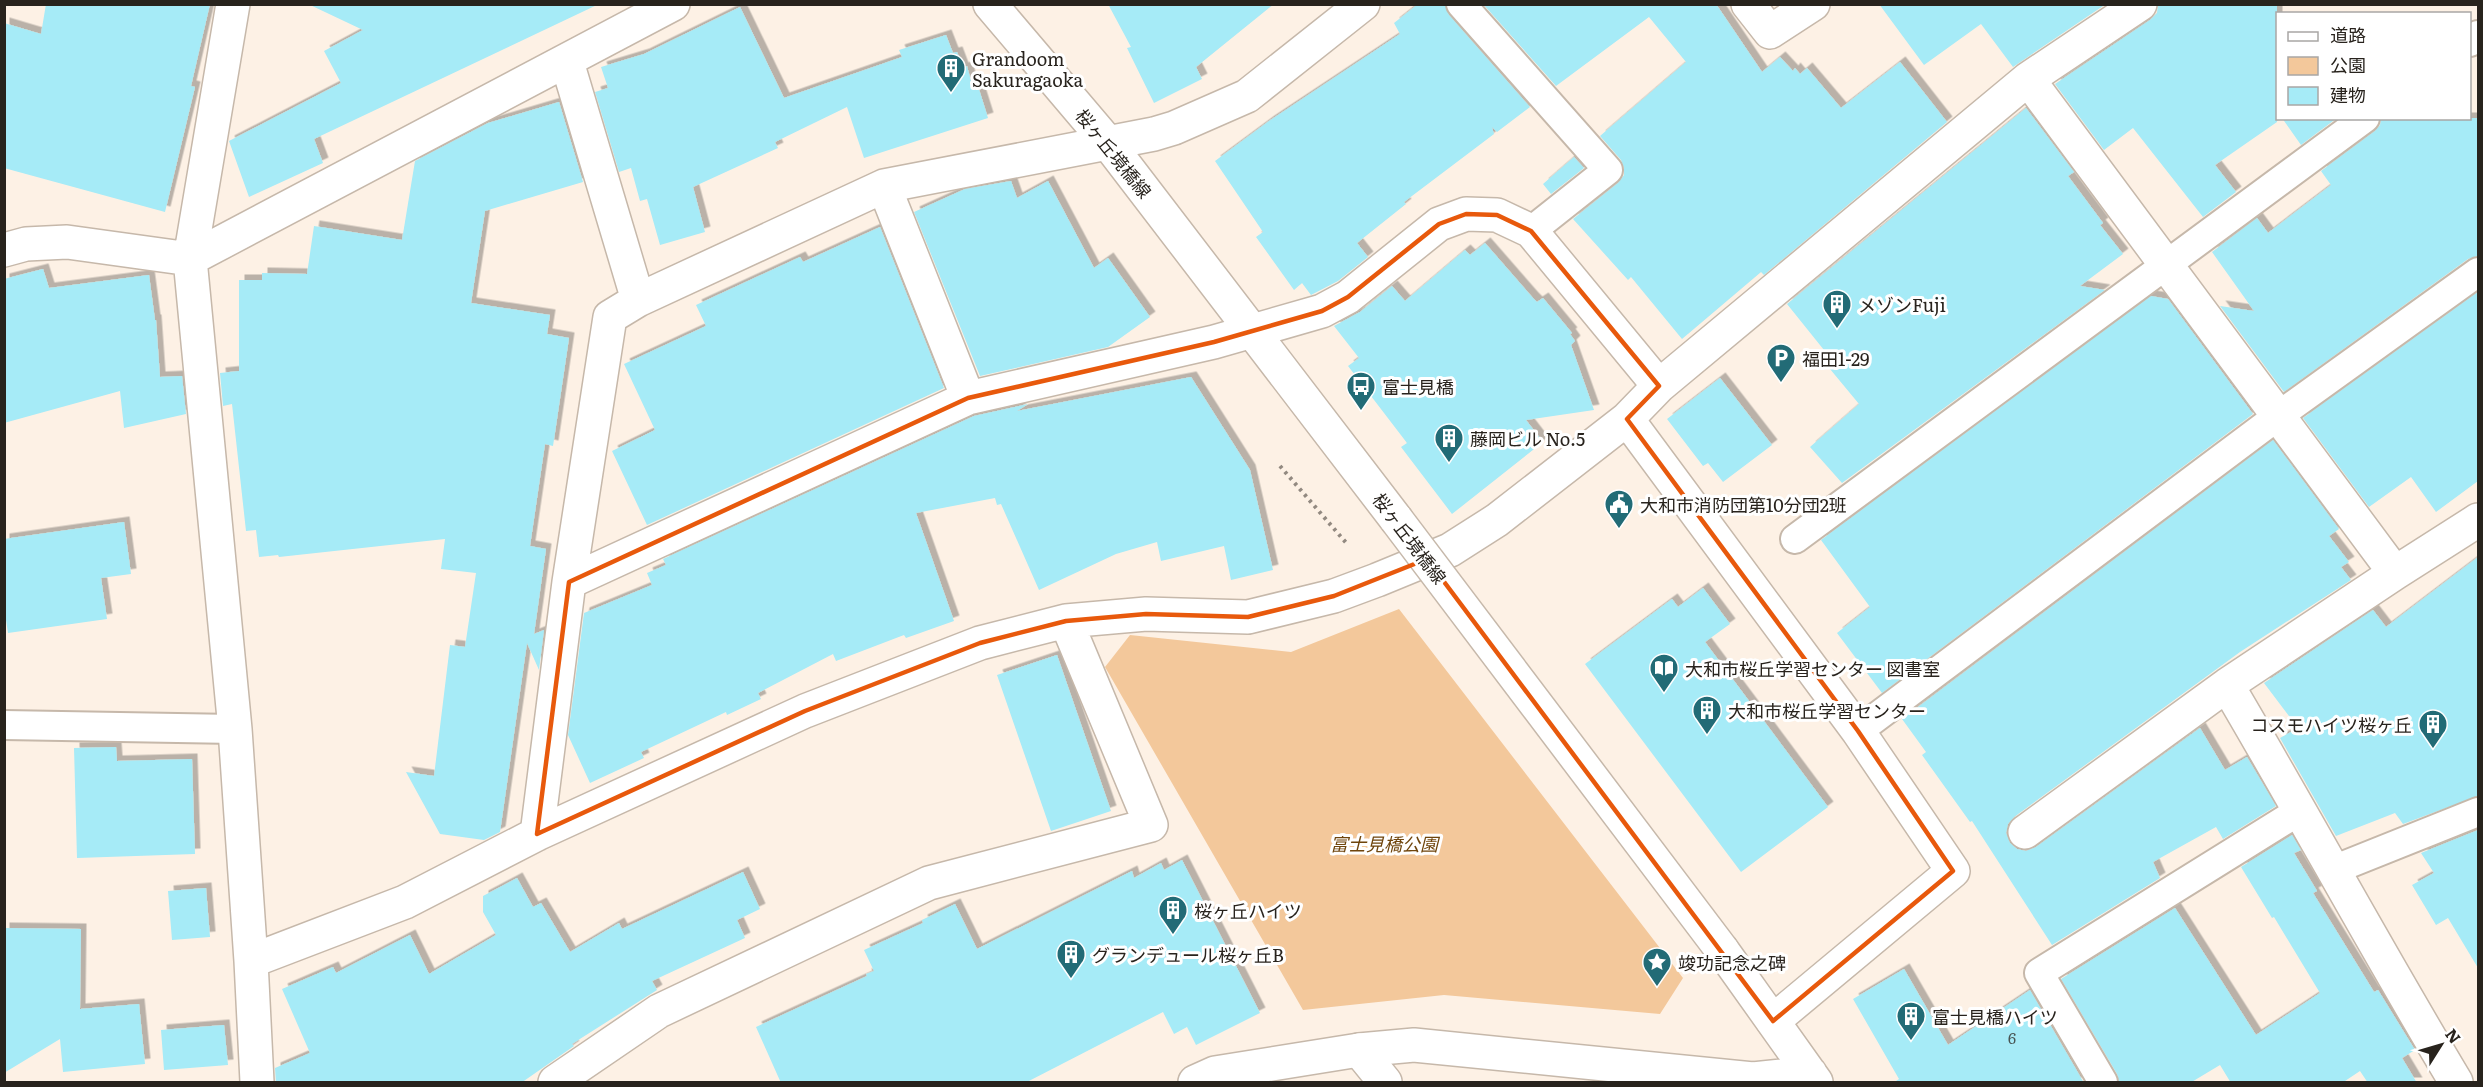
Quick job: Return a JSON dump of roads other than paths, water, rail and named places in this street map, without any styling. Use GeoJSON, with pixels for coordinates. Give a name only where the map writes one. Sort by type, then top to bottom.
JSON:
{"type":"FeatureCollection","features":[{"type":"Feature","properties":{"kind":"street"},"geometry":{"type":"LineString","coordinates":[[233,4],[190,259],[235,729],[251,961],[252,1082]]}},
{"type":"Feature","properties":{"kind":"street"},"geometry":{"type":"LineString","coordinates":[[4,250],[26,244],[67,242],[190,259],[567,62],[673,4]]}},
{"type":"Feature","properties":{"kind":"street","name":"桜ヶ丘境橋線"},"geometry":{"type":"LineString","coordinates":[[990,4],[1108,142],[1254,331],[1722,950],[1813,1078]]}},
{"type":"Feature","properties":{"kind":"street"},"geometry":{"type":"LineString","coordinates":[[537,834],[569,582],[609,317],[638,300],[884,186],[1174,128],[1247,96],[1363,4]]}},
{"type":"Feature","properties":{"kind":"street"},"geometry":{"type":"LineString","coordinates":[[1748,4],[1770,32],[1813,4]]}},
{"type":"Feature","properties":{"kind":"street"},"geometry":{"type":"LineString","coordinates":[[251,961],[405,902],[537,834],[805,711],[980,643],[1066,621],[1146,614],[1248,617],[1334,596],[1450,550],[1497,520],[1627,418],[1659,386],[2028,79],[2140,4]]}},
{"type":"Feature","properties":{"kind":"street"},"geometry":{"type":"LineString","coordinates":[[567,62],[638,300]]}},
{"type":"Feature","properties":{"kind":"street"},"geometry":{"type":"LineString","coordinates":[[2028,79],[2395,573]]}},
{"type":"Feature","properties":{"kind":"street"},"geometry":{"type":"LineString","coordinates":[[884,186],[968,398]]}},
{"type":"Feature","properties":{"kind":"street"},"geometry":{"type":"LineString","coordinates":[[569,582],[968,398],[1254,331],[1322,311],[1348,297],[1439,224],[1466,214],[1497,215],[1531,231],[1659,386]]}},
{"type":"Feature","properties":{"kind":"street"},"geometry":{"type":"LineString","coordinates":[[1627,418],[1858,731],[1953,871],[1773,1022]]}},
{"type":"Feature","properties":{"kind":"street"},"geometry":{"type":"LineString","coordinates":[[2025,832],[2227,685],[2395,573],[2475,532]]}},
{"type":"Feature","properties":{"kind":"street"},"geometry":{"type":"LineString","coordinates":[[555,1083],[659,1011],[929,883],[1150,825],[1066,621]]}},
{"type":"Feature","properties":{"kind":"street"},"geometry":{"type":"LineString","coordinates":[[2227,685],[2301,810],[2456,1083]]}},
{"type":"Feature","properties":{"kind":"street"},"geometry":{"type":"LineString","coordinates":[[1195,1083],[1215,1073],[1359,1050],[1414,1045],[1753,1079],[1813,1078]]}},
{"type":"Feature","properties":{"kind":"street"},"geometry":{"type":"LineString","coordinates":[[1359,1050],[1385,1083]]}},
{"type":"Feature","properties":{"kind":"lane"},"geometry":{"type":"LineString","coordinates":[[1461,4],[1608,170],[1531,231]]}},
{"type":"Feature","properties":{"kind":"lane"},"geometry":{"type":"LineString","coordinates":[[1795,539],[2362,120]]}},
{"type":"Feature","properties":{"kind":"lane"},"geometry":{"type":"LineString","coordinates":[[1858,731],[2278,416],[2478,272]]}},
{"type":"Feature","properties":{"kind":"lane"},"geometry":{"type":"LineString","coordinates":[[4,725],[235,729]]}},
{"type":"Feature","properties":{"kind":"lane"},"geometry":{"type":"LineString","coordinates":[[2103,1083],[2039,973],[2301,810]]}},
{"type":"Feature","properties":{"kind":"lane"},"geometry":{"type":"LineString","coordinates":[[2333,870],[2478,812]]}},
{"type":"Feature","properties":{"kind":"place","name":"Grandoom Sakuragaoka"},"geometry":{"type":"Point","coordinates":[951,94]}},
{"type":"Feature","properties":{"kind":"place","name":"メゾンFuji"},"geometry":{"type":"Point","coordinates":[1837,330]}},
{"type":"Feature","properties":{"kind":"place","name":"福田1-29"},"geometry":{"type":"Point","coordinates":[1781,384]}},
{"type":"Feature","properties":{"kind":"place","name":"富士見橋"},"geometry":{"type":"Point","coordinates":[1361,412]}},
{"type":"Feature","properties":{"kind":"place","name":"藤岡ビル No.5"},"geometry":{"type":"Point","coordinates":[1449,464]}},
{"type":"Feature","properties":{"kind":"place","name":"大和市消防団第10分団2班"},"geometry":{"type":"Point","coordinates":[1619,530]}},
{"type":"Feature","properties":{"kind":"place","name":"大和市桜丘学習センター 図書室"},"geometry":{"type":"Point","coordinates":[1664,694]}},
{"type":"Feature","properties":{"kind":"place","name":"大和市桜丘学習センター"},"geometry":{"type":"Point","coordinates":[1707,736]}},
{"type":"Feature","properties":{"kind":"place","name":"コスモハイツ桜ヶ丘"},"geometry":{"type":"Point","coordinates":[2433,750]}},
{"type":"Feature","properties":{"kind":"place","name":"桜ヶ丘ハイツ"},"geometry":{"type":"Point","coordinates":[1173,936]}},
{"type":"Feature","properties":{"kind":"place","name":"グランデュール桜ヶ丘B"},"geometry":{"type":"Point","coordinates":[1071,980]}},
{"type":"Feature","properties":{"kind":"place","name":"竣功記念之碑"},"geometry":{"type":"Point","coordinates":[1657,988]}},
{"type":"Feature","properties":{"kind":"place","name":"富士見橋ハイツ"},"geometry":{"type":"Point","coordinates":[1911,1042]}},
{"type":"Feature","properties":{"kind":"park label","name":"富士見橋公園"},"geometry":{"type":"Point","coordinates":[1384,843]}}]}
